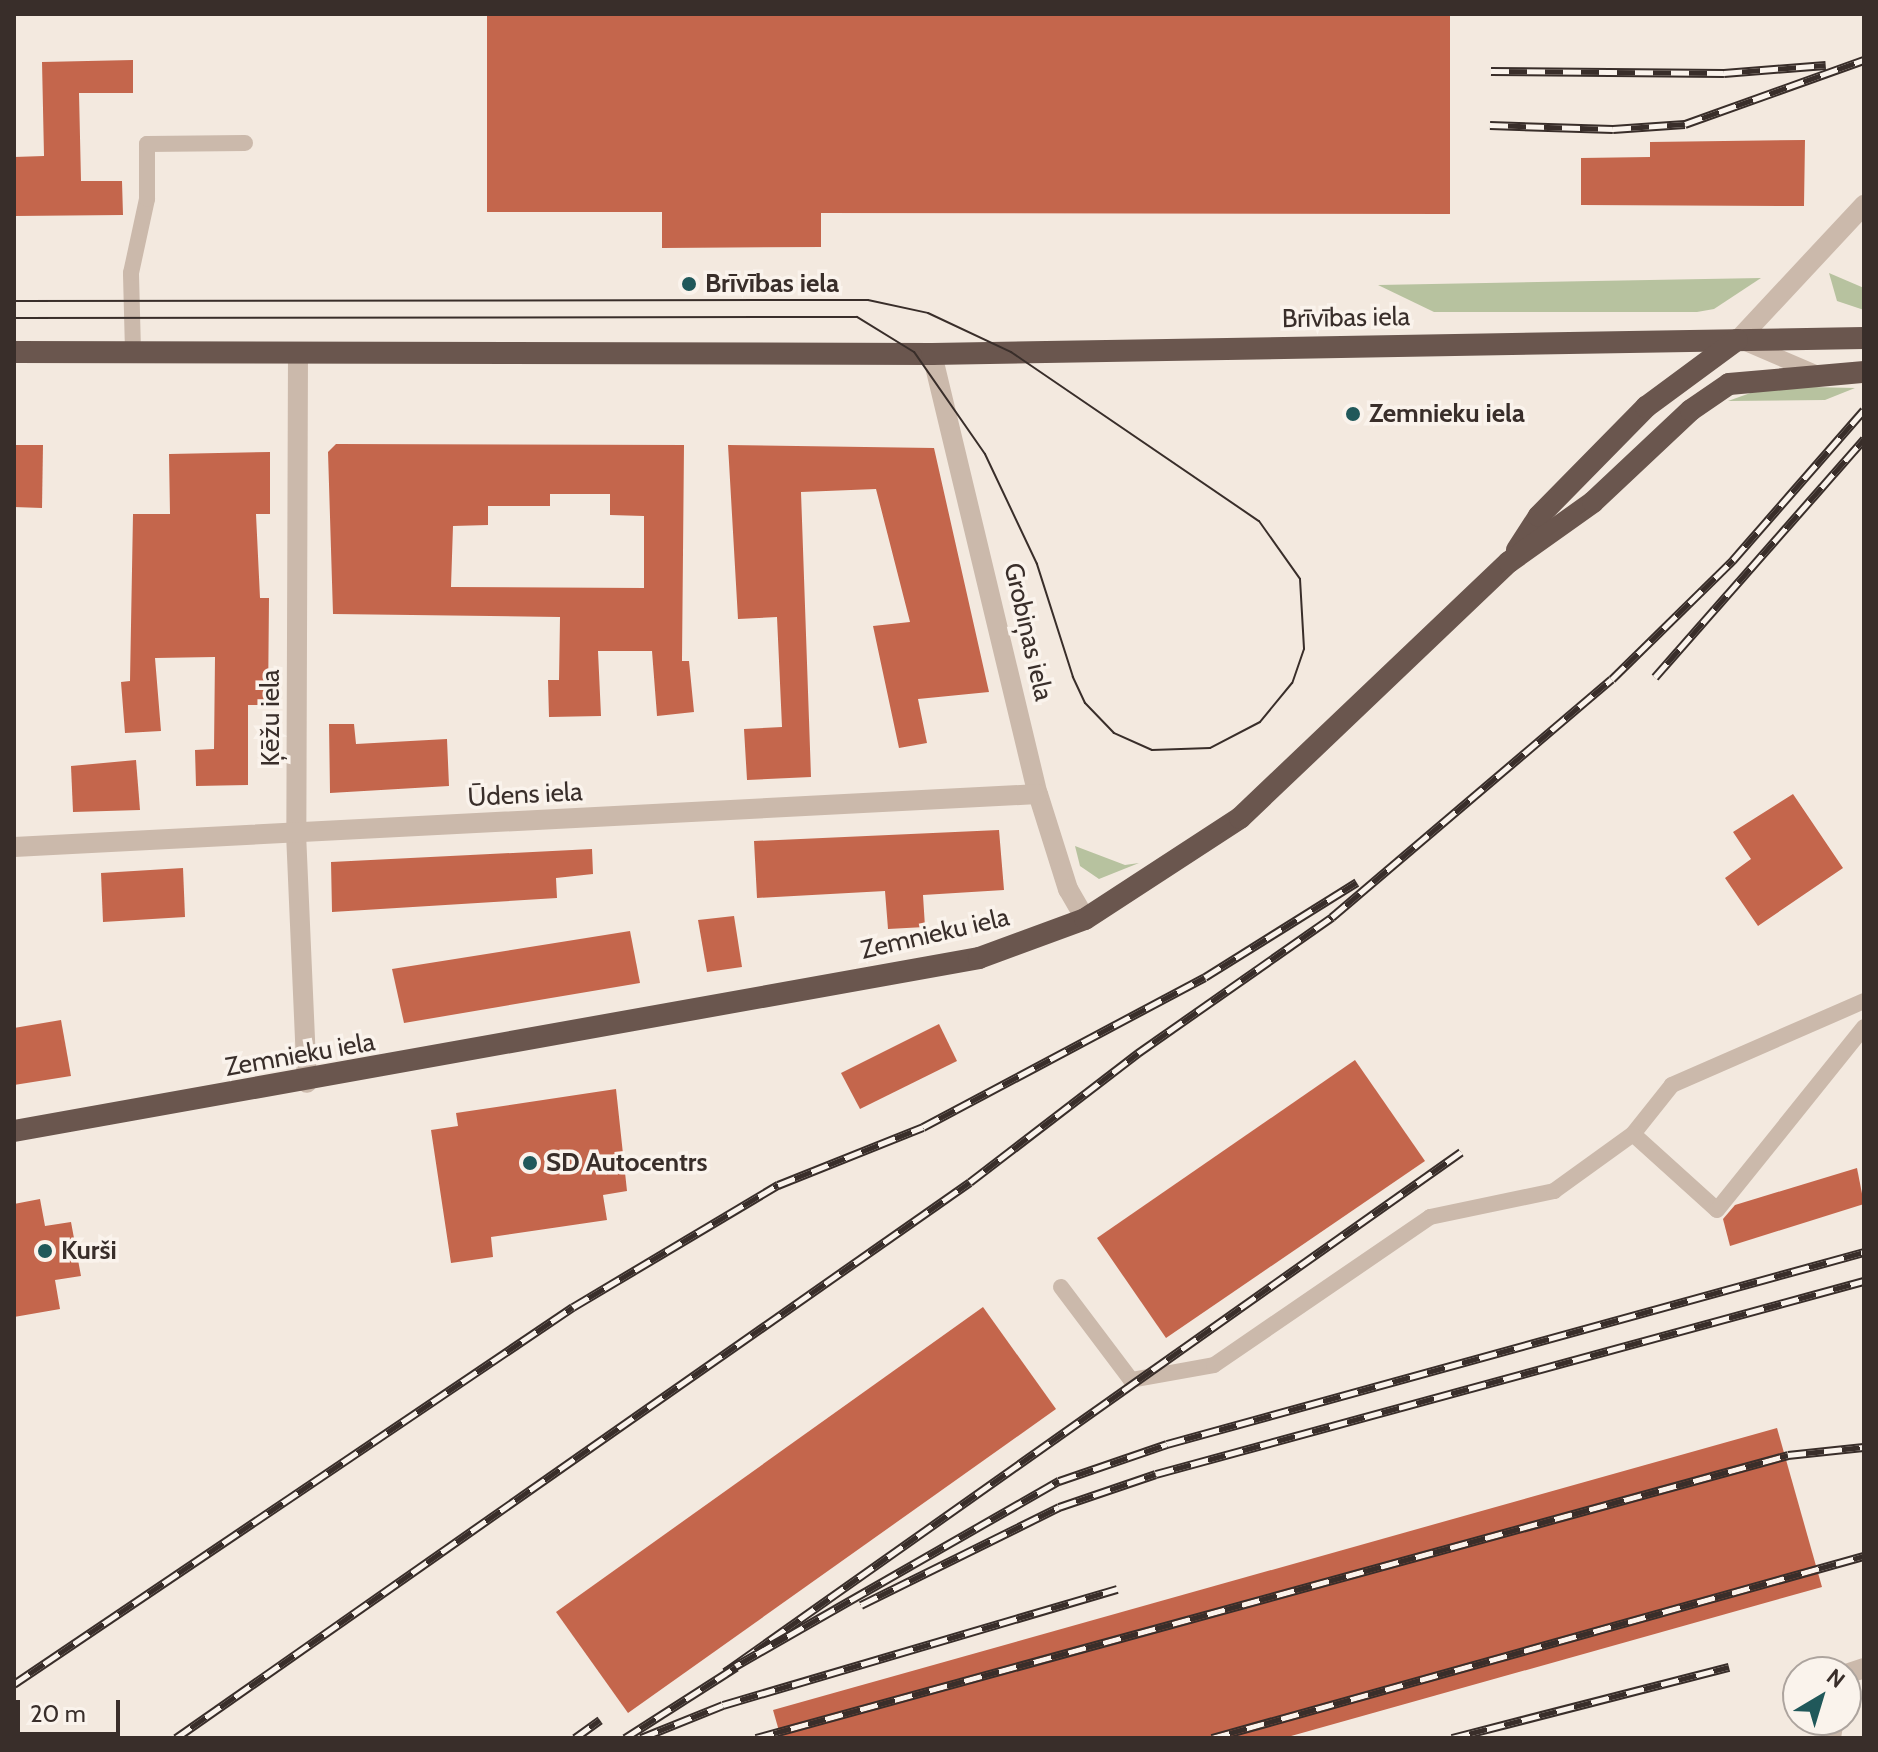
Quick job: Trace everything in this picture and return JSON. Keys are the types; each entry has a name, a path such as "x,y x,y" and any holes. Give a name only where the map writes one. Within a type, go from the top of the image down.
{"highway":[{"name":"Brīvības iela","path":"14,352 932,354 1864,338"},
{"path":"1509,562 1539,516 1646,407 1738,340"},
{"path":"1813,372 1864,372"},
{"name":"Zemnieku iela","path":"14,1131 307,1083 979,958 1085,919 1240,818 1509,562 1593,502 1691,410 1729,384 1813,372"}],"street":[{"path":"1738,340 1864,205"},
{"name":"Ķēžu iela","path":"298,352 296,833 307,1083"},
{"name":"Grobiņas iela","path":"932,354 1038,794 1068,889 1085,919"},
{"name":"Ūdens iela","path":"14,847 1038,794"}],"lane":[{"path":"133,351 131,273 147,199 147,144 245,143"},
{"path":"1738,340 1813,372"},
{"path":"1061,1287 1131,1380 1214,1365 1430,1217 1554,1191 1633,1134 1672,1085 1864,1001"},
{"path":"1633,1134 1717,1210 1864,1027"}],"green space":[{"path":"1829,273 1864,288 1864,310 1837,301"},
{"path":"1761,278 1714,309 1697,312 1434,312 1378,285"},
{"path":"1770,386 1855,388 1825,400 1728,401"},
{"path":"1075,846 1125,865 1139,863 1099,879 1080,866"}],"building":[{"path":"487,14 1450,14 1450,214 821,213 821,247 662,248 662,212 487,212"},
{"path":"133,60 133,93 79,93 81,181 122,181 123,215 14,216 14,157 44,156 42,62"},
{"path":"1805,140 1804,206 1581,205 1581,158 1650,157 1650,142"},
{"path":"336,444 684,445 682,661 689,661 694,712 657,716 652,651 598,651 601,716 549,717 548,680 559,680 560,617 333,614 328,452","holes":["550,494 610,494 610,515 644,516 644,588 451,587 453,526 488,525 488,506 550,506"]},
{"path":"14,445 43,445 42,508 14,507"},
{"path":"728,445 934,448 989,692 918,699 927,743 899,748 873,626 910,622 876,489 801,492 811,777 747,780 744,729 782,727 777,617 738,619"},
{"path":"270,452 270,514 256,514 260,598 269,598 268,705 248,705 248,785 196,786 195,750 214,749 215,657 155,658 161,731 125,733 121,682 130,681 133,514 170,514 169,454"},
{"path":"329,724 354,724 356,744 447,739 449,786 330,793"},
{"path":"136,760 140,810 73,812 71,766"},
{"path":"1793,794 1843,868 1758,926 1725,878 1751,859 1733,832"},
{"path":"999,830 1004,890 923,895 925,927 888,929 885,891 757,898 754,841"},
{"path":"592,849 593,874 556,878 557,898 332,912 331,862"},
{"path":"183,868 185,917 103,922 101,873"},
{"path":"734,916 742,967 707,972 698,920"},
{"path":"630,931 640,983 404,1023 392,969"},
{"path":"61,1020 71,1076 14,1085 14,1028"},
{"path":"939,1024 957,1061 860,1109 841,1073"},
{"path":"1355,1060 1425,1161 1166,1338 1097,1238"},
{"name":"SD Autocentrs","path":"616,1089 627,1191 603,1195 607,1220 491,1237 493,1257 451,1263 431,1130 458,1126 456,1113"},
{"path":"1857,1168 1864,1204 1730,1246 1723,1219 1735,1205"},
{"name":"Kurši","path":"40,1199 45,1226 71,1222 81,1276 55,1280 60,1309 14,1317 14,1204"},
{"path":"983,1307 1056,1409 628,1713 556,1612"},
{"path":"1777,1428 1822,1587 1284,1738 781,1738 773,1710"}],"tram line":[{"path":"14,301 868,300 928,313 1011,352 1259,521 1300,579 1304,649 1292,683 1260,722 1210,748 1152,750 1114,733 1085,703 1073,677 1037,564 985,454 914,352 857,317 14,318"}],"railway":[{"path":"1490,125 1613,129 1685,124 1864,60"},
{"path":"1491,71 1724,73 1826,65"},
{"path":"176,1738 970,1182 1138,1053 1332,917 1612,679 1733,560 1864,410"},
{"path":"1655,677 1864,439"},
{"path":"14,1684 573,1307 778,1185 923,1127 1205,977 1357,882"},
{"path":"1461,1152 725,1672 1059,1481 1167,1444 1864,1252"},
{"path":"861,1605 1059,1507 1156,1474 1864,1281"},
{"path":"756,1738 1788,1455 1864,1447"},
{"path":"1212,1738 1864,1556"},
{"path":"641,1738 723,1705 1117,1589"},
{"path":"625,1738 736,1667"},
{"path":"1452,1738 1729,1667"},
{"path":"575,1738 600,1720"}],"place":[{"name":"Brīvības iela","path":"689,284"},
{"name":"Zemnieku iela","path":"1353,414"},
{"name":"SD Autocentrs","path":"530,1163"},
{"name":"Kurši","path":"45,1251"}]}
